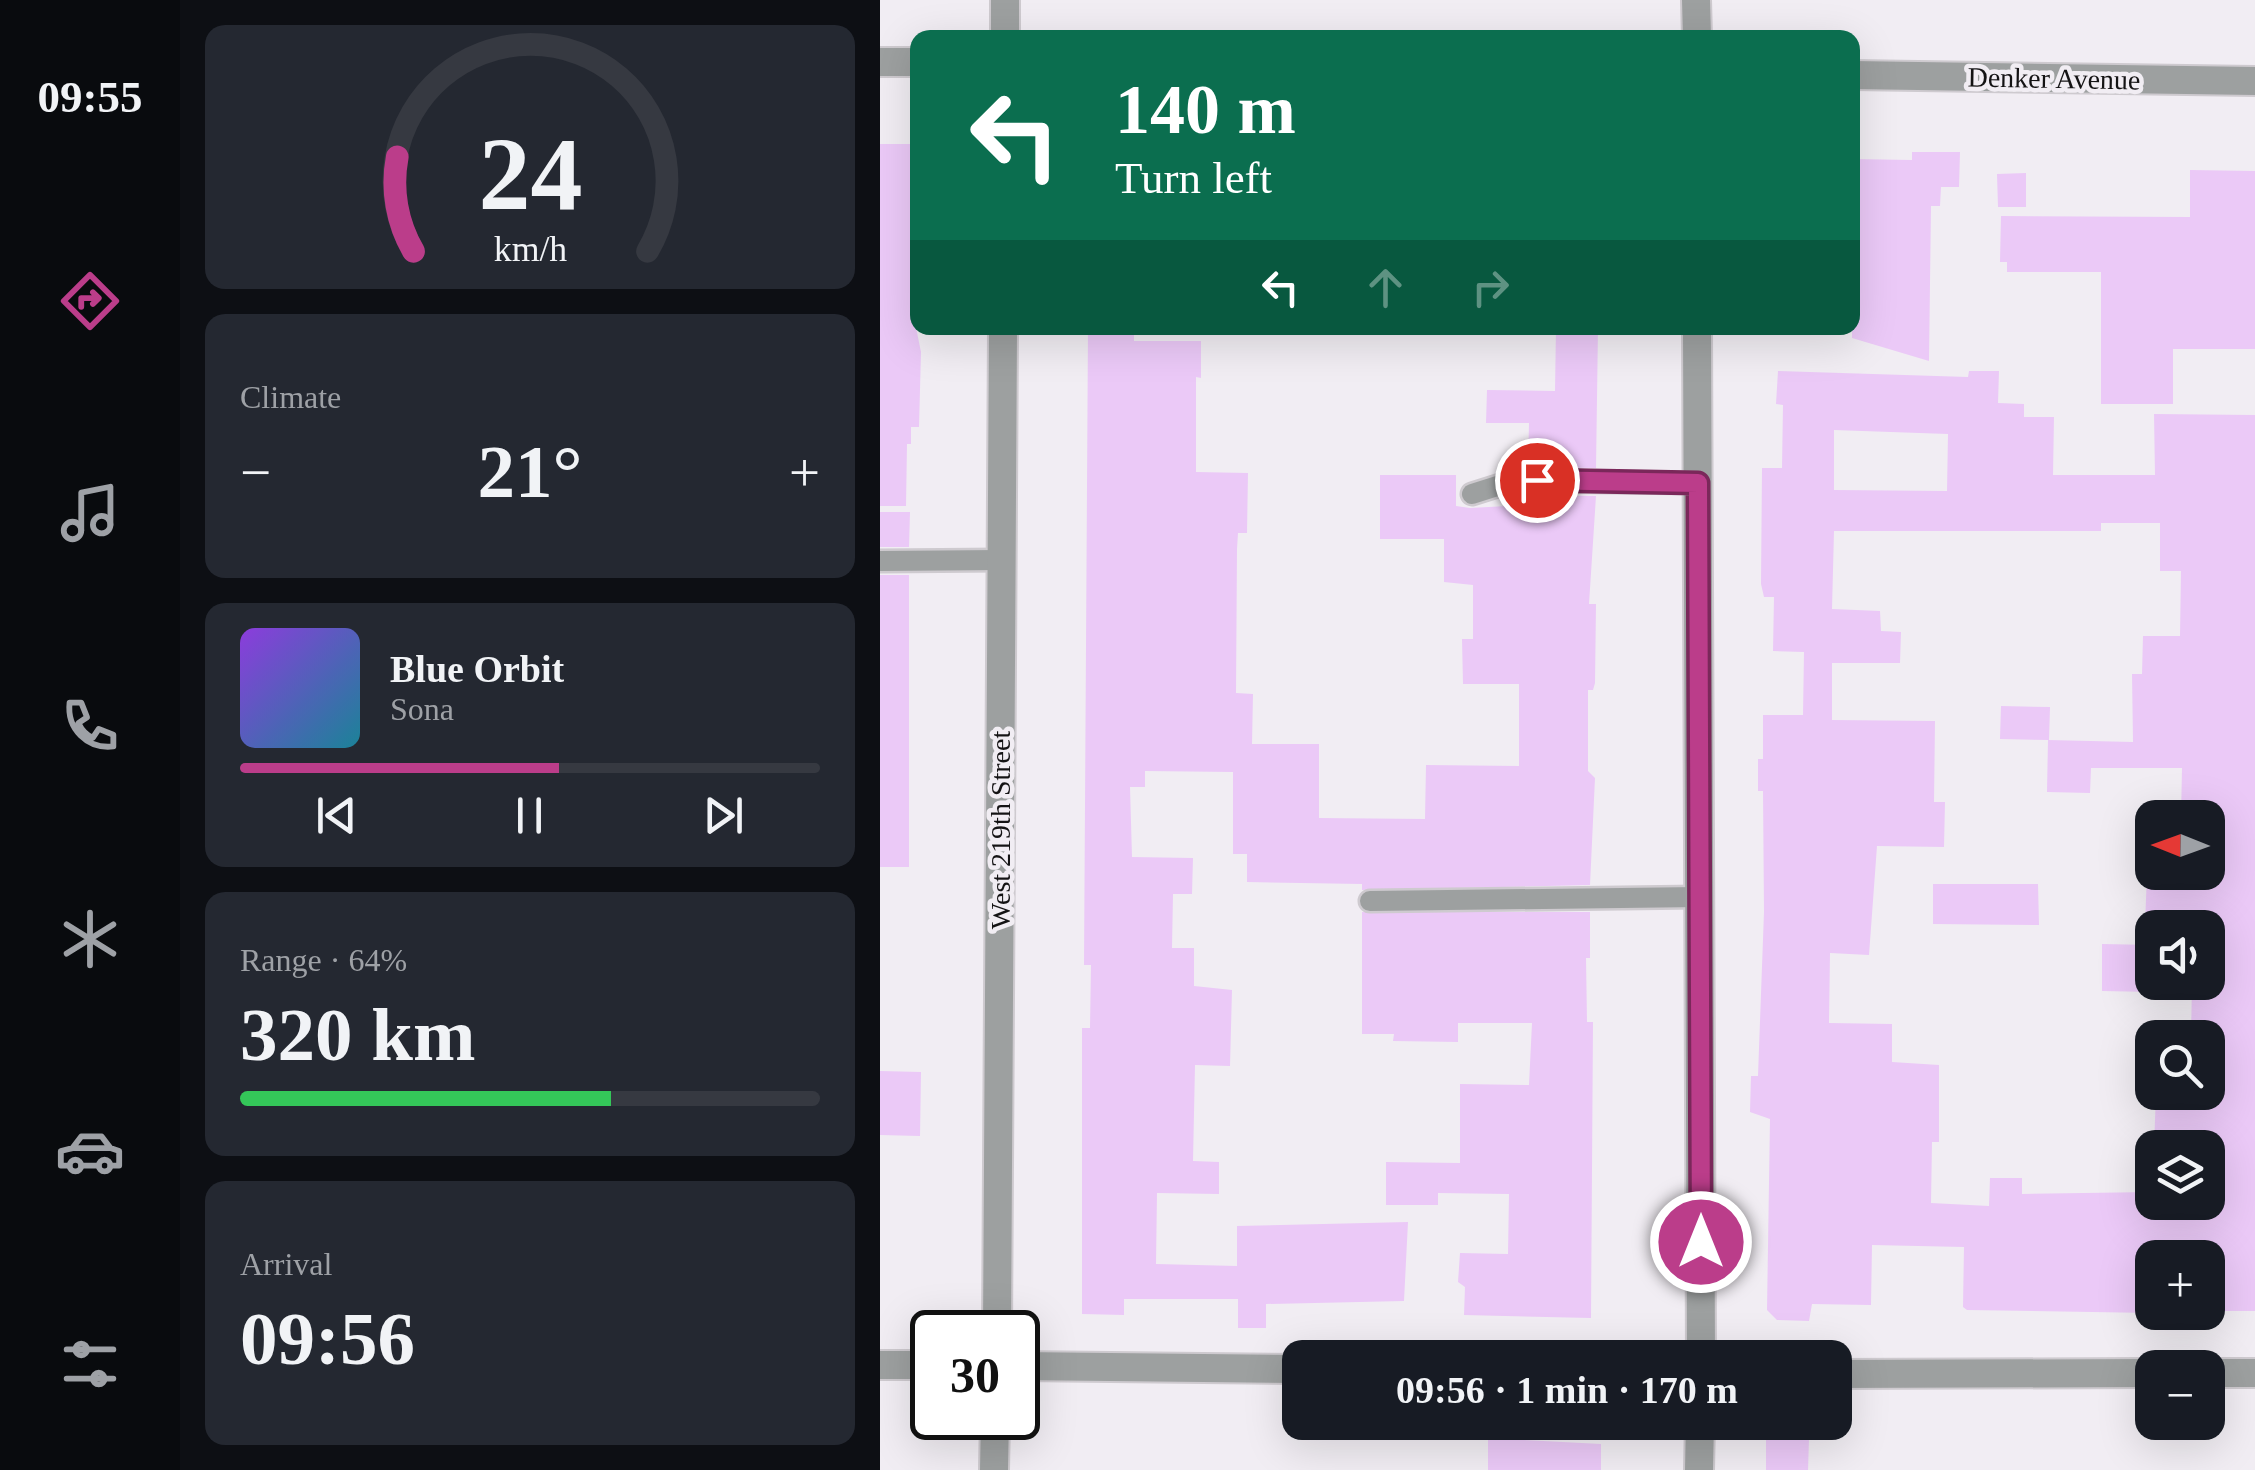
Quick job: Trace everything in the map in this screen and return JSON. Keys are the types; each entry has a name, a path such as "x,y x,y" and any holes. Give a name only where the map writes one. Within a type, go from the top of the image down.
{"street":[{"path":"1005,0 1005,30"},
{"path":"1696,0 1696,30"},
{"path":"880,62 910,62"},
{"name":"Denker Avenue","path":"1860,75 2255,82"},
{"name":"West 219th Street","path":"996,1310 1003,335"},
{"path":"1698,335 1701,1340"},
{"path":"880,1365 910,1365"},
{"path":"1040,1366 1282,1370"},
{"path":"1852,1374 2135,1373"},
{"path":"2225,1373 2255,1373"},
{"path":"994,1470 995,1440"},
{"path":"1699,1470 1700,1440"}],"lane":[{"path":"1472,494 1512,481 1698,483"},
{"path":"880,561 1002,560"},
{"path":"1370,901 1700,897"}],"building":[{"path":"880,144 910,144 910,335 918,335 921,352 919,427 911,427 911,444 907,444 906,506 880,506"},
{"path":"1912,152 1960,152 1959,187 1941,187 1940,206 1931,206 1929,361 1852,338 1860,335 1860,159 1912,160"},
{"path":"2190,170 2255,171 2255,349 2173,349 2173,404 2101,404 2101,272 2007,272 2007,262 2000,262 2001,216 2190,217"},
{"path":"2026,173 2026,207 1998,207 1997,174"},
{"path":"1088,335 1134,335 1134,341 1201,341 1201,378 1196,377 1196,472 1248,473 1247,533 1238,533 1237,549 1236,693 1253,694 1252,744 1319,744 1319,818 1425,819 1426,765 1519,766 1519,684 1463,684 1462,639 1473,639 1473,585 1444,582 1444,539 1380,539 1380,475 1456,475 1456,506 1470,508 1528,505 1528,495 1596,496 1589,604 1596,604 1595,683 1593,690 1588,690 1588,771 1595,778 1590,885 1362,890 1362,884 1247,882 1247,854 1233,854 1233,772 1145,771 1145,787 1130,787 1132,857 1193,858 1192,894 1173,894 1172,948 1194,948 1194,986 1232,990 1230,1066 1195,1065 1193,1161 1219,1162 1219,1194 1157,1193 1156,1264 1237,1266 1237,1226 1408,1222 1404,1301 1266,1304 1266,1328 1238,1328 1238,1299 1124,1299 1124,1315 1082,1314 1082,1028 1090,1028 1091,965 1084,965"},
{"path":"1556,335 1598,335 1596,468 1528,467 1529,423 1486,423 1487,390 1555,391"},
{"path":"1778,371 1968,377 1969,371 1999,371 1998,403 2024,404 2024,417 2054,417 2053,475 2155,475 2154,414 2255,415 2255,1311 2225,1311 2225,1240 2135,1240 2135,1313 1967,1310 1963,1307 1964,1247 1872,1245 1871,1305 1812,1304 1809,1321 1777,1320 1767,1310 1770,1119 1750,1112 1751,1076 1758,1076 1764,912 1763,791 1758,791 1758,759 1763,759 1763,715 1803,715 1804,652 1773,651 1774,597 1764,597 1761,584 1762,468 1782,468 1783,405 1776,404","holes":["1834,430 1948,434 1947,491 1834,490","2101,523 2160,523 2160,571 2181,571 2180,636 2143,636 2142,674 2132,674 2133,742 2048,740 2047,792 2090,793 2091,768 2182,768 2181,800 2225,800 2225,890 2146,890 2146,910 2225,910 2225,1000 2192,1000 2191,1020 2225,1020 2225,1110 2155,1110 2155,1130 2225,1130 2225,1220 2135,1220 2135,1192 2022,1194 2022,1178 1990,1178 1989,1206 1931,1203 1932,1142 1939,1142 1939,1065 1892,1062 1892,1024 1829,1023 1830,953 1869,955 1877,846 1944,847 1945,802 1934,802 1935,721 1832,720 1832,663 1900,663 1901,632 1881,631 1880,611 1832,609 1834,531 2101,531"]},
{"path":"880,512 910,512 909,547 880,547"},
{"path":"880,575 909,575 909,867 880,867"},
{"path":"2001,706 2050,707 2049,740 2000,739"},
{"path":"1933,884 2038,884 2039,925 1933,924"},
{"path":"1362,912 1590,912 1590,958 1586,958 1587,1022 1593,1022 1591,1318 1464,1315 1465,1287 1458,1282 1460,1253 1508,1254 1509,1194 1438,1193 1438,1205 1386,1205 1386,1162 1460,1163 1460,1084 1529,1085 1532,1023 1458,1023 1458,1042 1393,1041 1394,1034 1362,1034"},
{"path":"2102,944 2135,945 2135,992 2102,991"},
{"path":"880,1071 921,1072 920,1136 880,1135"},
{"path":"1488,1440 1601,1444 1601,1470 1488,1470"},
{"path":"1766,1440 1809,1440 1808,1470 1766,1470"}],"route":[{"path":"1537,480 1698,483 1701,1242"}]}
